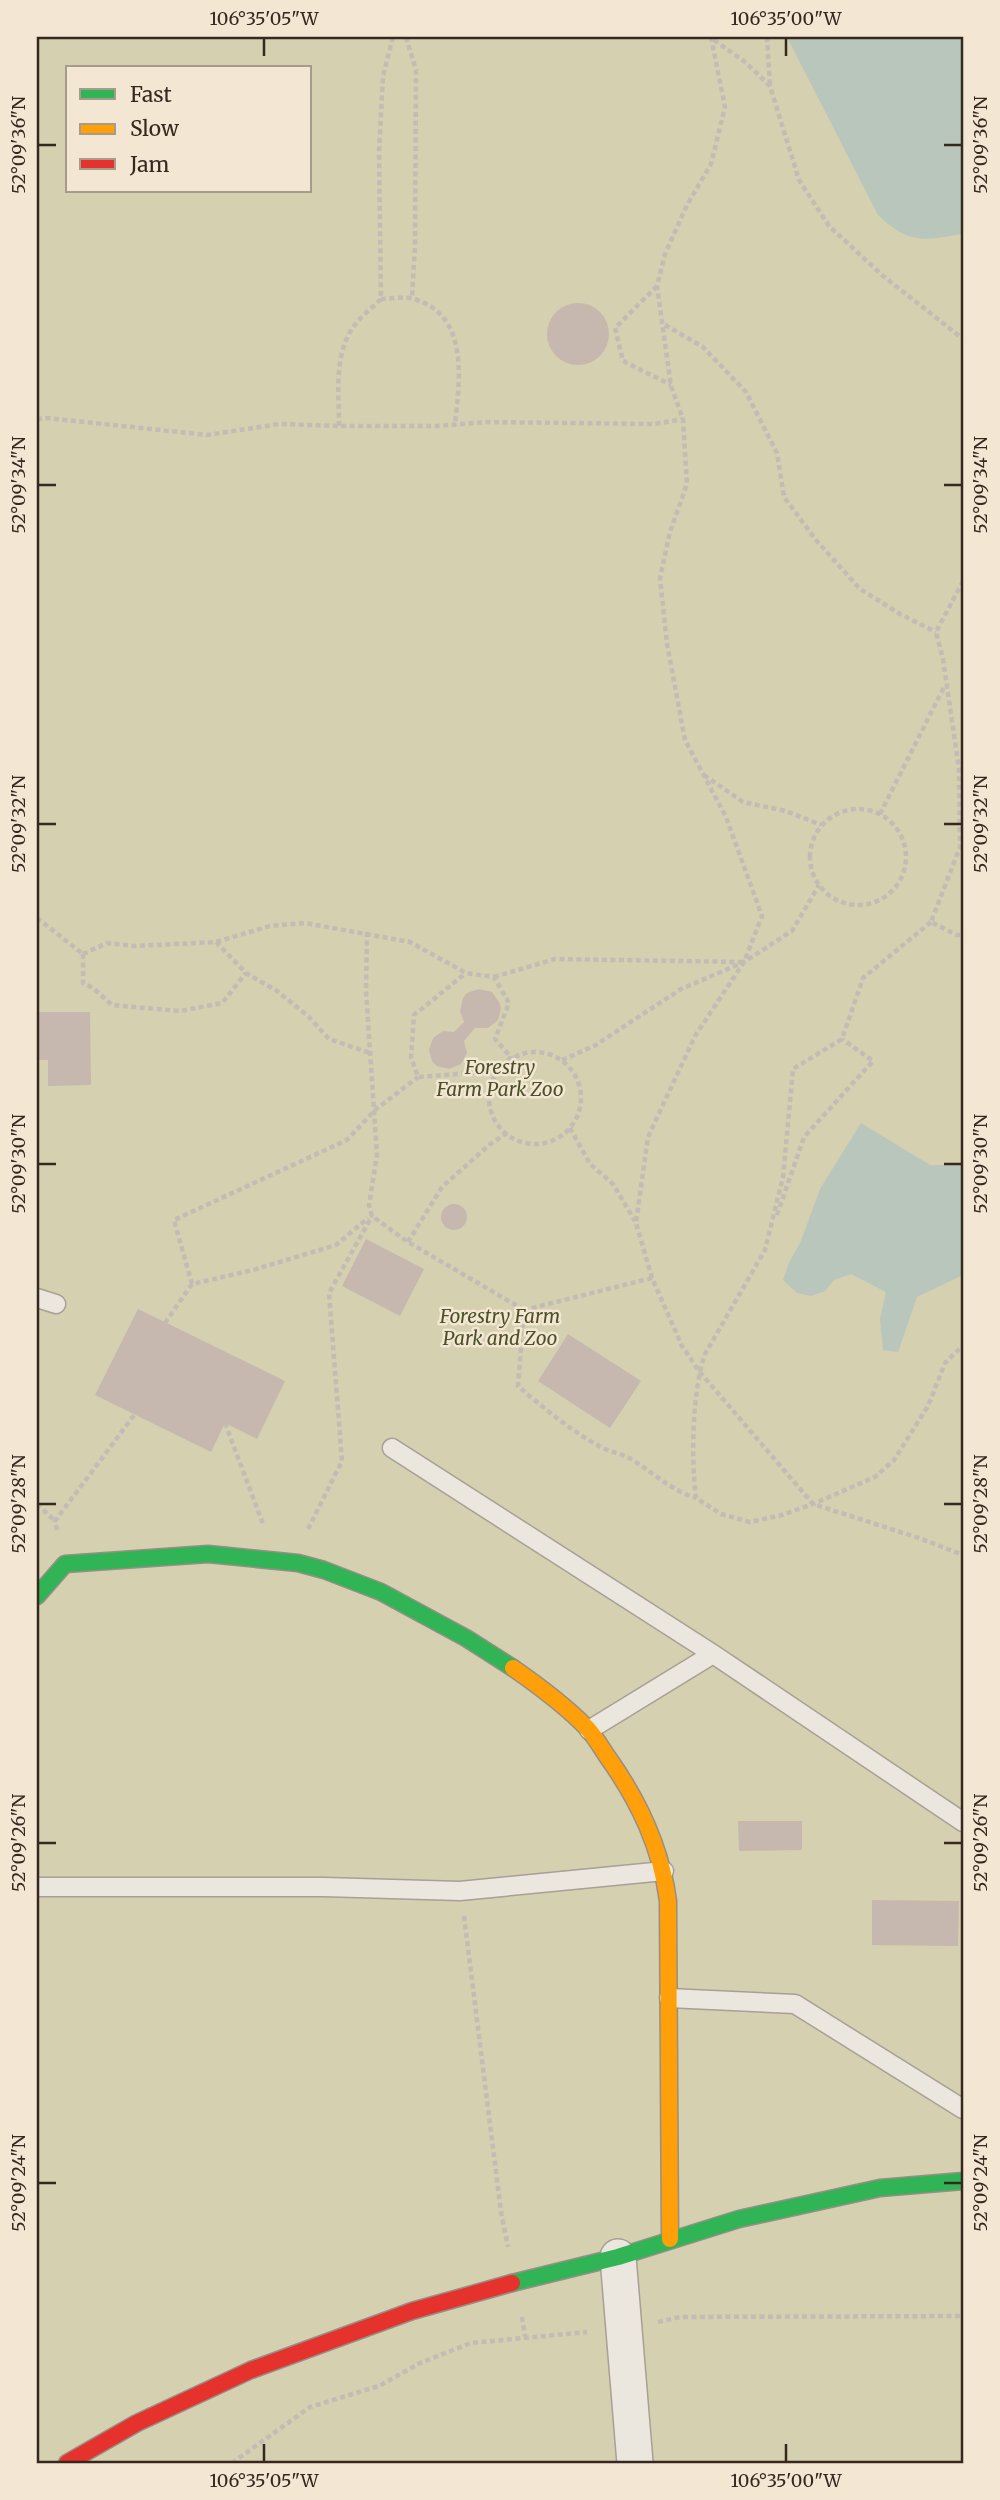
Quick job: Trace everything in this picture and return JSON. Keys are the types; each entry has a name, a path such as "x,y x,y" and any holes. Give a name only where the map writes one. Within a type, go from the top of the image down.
{"street":[{"path":"37,1596 65,1564 208,1554 298,1563 381,1592 466,1638 544,1689 589,1730 643,1813 664,1871 668,1901 670,2239"},
{"path":"67,2463 137,2423 251,2370 412,2311 618,2257 739,2219 880,2188 963,2181"},
{"path":"618,2257 635,2463"}],"lane":[{"path":"37,1298 56,1304"},
{"path":"391,1448 713,1654 963,1822"},
{"path":"589,1730 713,1654"},
{"path":"37,1887 460,1891 664,1871"},
{"path":"669,1998 795,2004 963,2109"}],"path":[{"path":"381,299 379,152 383,76 393,37"},
{"path":"406,37 416,70 412,298"},
{"path":"767,37 770,86 799,180 829,226 882,275 963,339"},
{"path":"712,38 745,62 770,86"},
{"path":"636,1223 648,1137 695,1036 744,962 762,916 726,817 685,740 667,644 660,578 670,532 687,484 682,419 671,386 657,286 665,254 687,205 711,164 725,107 712,38"},
{"path":"657,286 615,328 623,361 671,386"},
{"path":"339,426 339,370 343,345 356,323 381,299 412,298 440,311 452,332 460,377 455,424"},
{"path":"664,325 702,347 746,392 777,453 784,497 816,540 860,589 936,632"},
{"path":"37,419 61,419 207,435 279,424 656,424 682,419"},
{"path":"696,1498 695,1415 699,1371 705,1354 765,1250 783,1177 793,1069 842,1040 863,978 931,922 960,847 959,769 936,632 963,581"},
{"path":"880,814 946,684"},
{"path":"703,774 744,802 786,811 821,825"},
{"path":"864,809 880,814 892,823 901,836 906,851 905,867 899,882 876,902 860,905 845,903 830,896 819,885 812,871 810,855 813,839 821,825 848,810 864,809"},
{"path":"562,1060 594,1046 681,989 744,962 792,931 819,885"},
{"path":"37,918 83,954"},
{"path":"931,922 957,936 963,935"},
{"path":"83,954 107,943 134,946 215,942 270,926 305,923 368,932 410,942 466,973 494,977 555,959 744,962"},
{"path":"368,932 366,991 377,1155 369,1205 372,1216 408,1242 524,1310 652,1279"},
{"path":"215,942 246,973 277,990 308,1016 329,1040 370,1054"},
{"path":"83,954 83,983 112,1004 132,1007 180,1011 222,1003 246,973"},
{"path":"418,1077 411,1057 414,1015 466,973"},
{"path":"192,1284 174,1220 347,1140 375,1110 418,1077 497,1071 520,1054 550,1054 562,1060 573,1071 580,1085 578,1115 570,1128 558,1138 543,1143 528,1143 513,1138 501,1129 493,1115 489,1101 491,1085 497,1071 511,1057 495,1039 509,1003 494,977"},
{"path":"767,1242 804,1137 873,1061 842,1040"},
{"path":"570,1128 590,1164 613,1184 636,1223 652,1279 682,1346 699,1371 813,1503 963,1555"},
{"path":"408,1242 442,1187 489,1144 507,1133"},
{"path":"165,1322 192,1284 253,1270 336,1245 372,1216"},
{"path":"298,1563 308,1529 342,1461 329,1293 372,1216"},
{"path":"524,1310 518,1386 546,1410 600,1447 631,1459 682,1494 696,1498 721,1514 750,1522 813,1503 875,1477 894,1460 928,1406 945,1363 963,1345"},
{"path":"55,1521 135,1414"},
{"path":"225,1423 263,1521 257,1559"},
{"path":"37,1504 55,1521 65,1564"},
{"path":"460,1891 501,2212 514,2283"}],"green space":[{"name":"Forestry Farm Park and Zoo","path":"37,37 963,37 963,2463 37,2463"}],"shaded area":[{"path":"787,37 963,37 961,234 916,238 899,231 878,215"},
{"path":"861,1123 930,1165 963,1165 963,1275 917,1297 898,1352 883,1350 880,1319 886,1292 851,1274 834,1280 825,1291 811,1296 797,1293 783,1280 820,1189"}],"building":[{"path":"578,303 600,312 609,334 600,356 578,365 556,356 547,334 556,312"},
{"path":"479,989 492,992 499,1002 501,1008 498,1020 488,1028 475,1028 464,1041 467,1053 461,1064 449,1069 437,1066 432,1061 429,1050 433,1038 443,1031 454,1032 464,1022 460,1011 463,998 467,993"},
{"path":"37,1012 90,1012 91,1085 48,1086 48,1060 38,1060"},
{"path":"454,1204 463,1208 467,1217 463,1226 454,1230 445,1226 441,1217 445,1208"},
{"path":"366,1239 424,1269 400,1316 342,1286"},
{"path":"138,1309 285,1381 257,1439 225,1423 211,1452 95,1395"},
{"path":"568,1334 641,1381 610,1428 538,1381"},
{"path":"738,1821 802,1821 802,1850 739,1851"},
{"path":"872,1900 959,1901 958,1946 872,1945"}],"traffic: fast":[{"path":"37,1596 65,1564 208,1554 298,1563 381,1592 466,1638 513,1668"},
{"path":"512,2283 618,2257 739,2219 880,2188 963,2181"}],"traffic: slow":[{"path":"513,1668 561,1704 594,1736 648,1827 665,1881 668,1901 670,2239"}],"traffic: jam":[{"path":"67,2463 137,2423 251,2370 412,2311 512,2283"}],"park label":[{"name":"Forestry Farm Park Zoo","path":"500,1078"}]}
